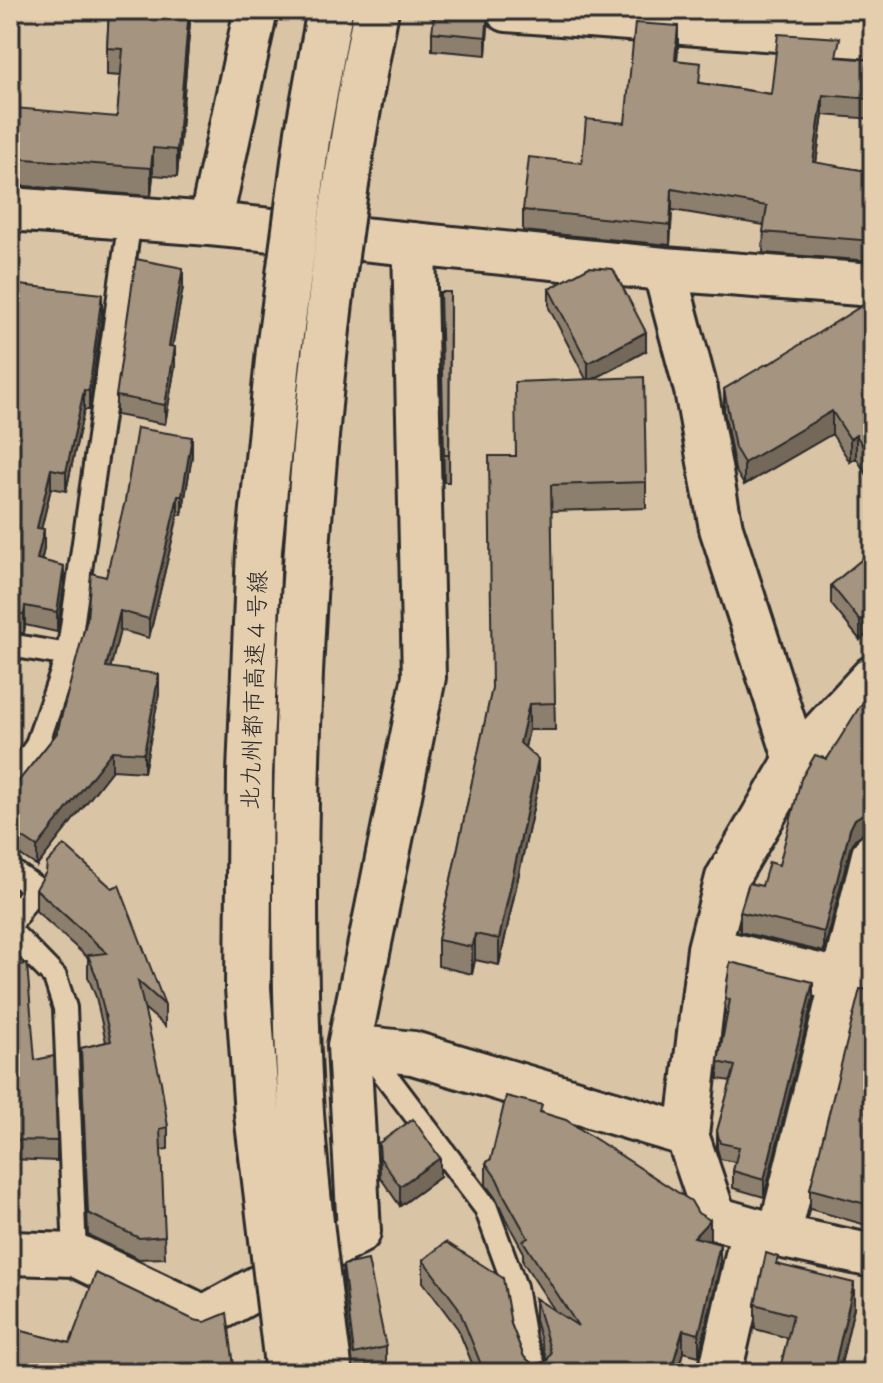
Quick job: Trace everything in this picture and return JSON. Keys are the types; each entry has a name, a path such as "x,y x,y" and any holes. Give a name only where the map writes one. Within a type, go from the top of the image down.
{"highway":[{"name":"北九州都市高速４号線","path":"288,1373 259,1129 248,988 250,773 259,549 279,350 308,132 330,10"},
{"name":"北九州都市高速４号線","path":"330,1373 313,1249 301,1114 296,989 296,772 306,552 323,364 352,143 376,10"}],"street":[{"path":"210,224 256,10"},
{"path":"507,10 873,37"},
{"path":"10,209 210,224 664,269 873,285"},
{"path":"10,1253 75,1255 204,1317 359,1232 357,1047 424,677 414,244"},
{"path":"664,269 696,390 721,528 796,760"},
{"path":"873,677 796,760 727,878 709,949 687,1135 715,1218 873,1256"},
{"path":"720,1373 766,1232 858,984 873,855"},
{"path":"709,949 858,984"},
{"path":"357,1047 413,1053 687,1135"}],"lane":[{"path":"10,783 36,747 68,655 130,219"},
{"path":"10,645 68,655"},
{"path":"10,870 34,887 10,929 55,977 65,1008 75,1255"},
{"path":"357,1047 486,1208 515,1287 524,1340 537,1373"}],"building":[{"path":"109,10 189,10 177,150 153,148 151,168 11,158 15,108 117,117 123,49 107,48"},
{"path":"435,10 488,10 486,37 432,32"},
{"path":"635,23 678,26 675,60 701,63 699,83 771,94 778,34 840,38 836,57 873,60 873,99 823,95 813,162 873,172 873,241 763,232 767,206 672,189 670,225 523,210 529,157 582,163 586,119 625,123"},
{"path":"136,259 183,268 169,346 175,347 165,405 116,396"},
{"path":"589,267 613,269 646,332 588,363 549,289"},
{"path":"10,284 102,294 89,391 84,390 66,472 51,469 37,528 44,529 37,559 64,566 57,612 25,606 24,614 10,613"},
{"path":"440,292 450,292 449,455 444,455"},
{"path":"873,302 873,462 856,435 850,439 832,411 744,463 735,448 724,389 863,305"},
{"path":"644,377 646,482 551,485 555,703 529,704 520,743 538,759 499,939 475,934 472,947 438,940 492,688 489,456 516,456 515,382"},
{"path":"137,428 192,437 182,496 178,496 149,619 120,611 106,667 159,674 144,753 112,751 37,847 10,829 10,792 57,733 87,619 91,573 106,577 125,501"},
{"path":"866,556 873,564 873,610 860,621 831,585"},
{"path":"10,639 17,641 10,675"},
{"path":"873,692 873,812 866,812 855,819 850,829 824,932 740,912 749,883 762,886 769,862 779,865 801,779 815,755 827,759 860,706"},
{"path":"64,845 112,888 119,885 165,1005 138,981 168,1127 160,1129 165,1236 139,1238 88,1213 81,1048 111,1041 88,955 107,953 36,889 46,872 47,863"},
{"path":"730,962 813,982 764,1180 733,1171 739,1147 720,1143 717,1131 735,1066 718,1062 730,1000 725,998"},
{"path":"27,964 35,1060 54,1056 57,1141 10,1140 10,966"},
{"path":"860,989 873,990 873,1137 869,1153 873,1154 873,1206 810,1189"},
{"path":"506,1096 542,1105 540,1112 566,1120 691,1201 698,1213 710,1220 694,1237 720,1244 699,1334 683,1330 670,1373 484,1372 458,1307 423,1260 446,1242 503,1278 511,1324 524,1357 534,1365 547,1361 551,1353 535,1298 578,1326 523,1241 528,1238 486,1163 491,1159"},
{"path":"413,1119 440,1158 400,1186 380,1158 379,1143"},
{"path":"766,1253 778,1257 776,1264 854,1283 833,1373 779,1373 793,1315 755,1304"},
{"path":"368,1260 386,1347 354,1354 343,1265"},
{"path":"96,1273 194,1320 205,1322 227,1313 234,1366 190,1373 10,1373 10,1328 70,1343"},
{"path":"10,1299 17,1305 10,1313"}]}
